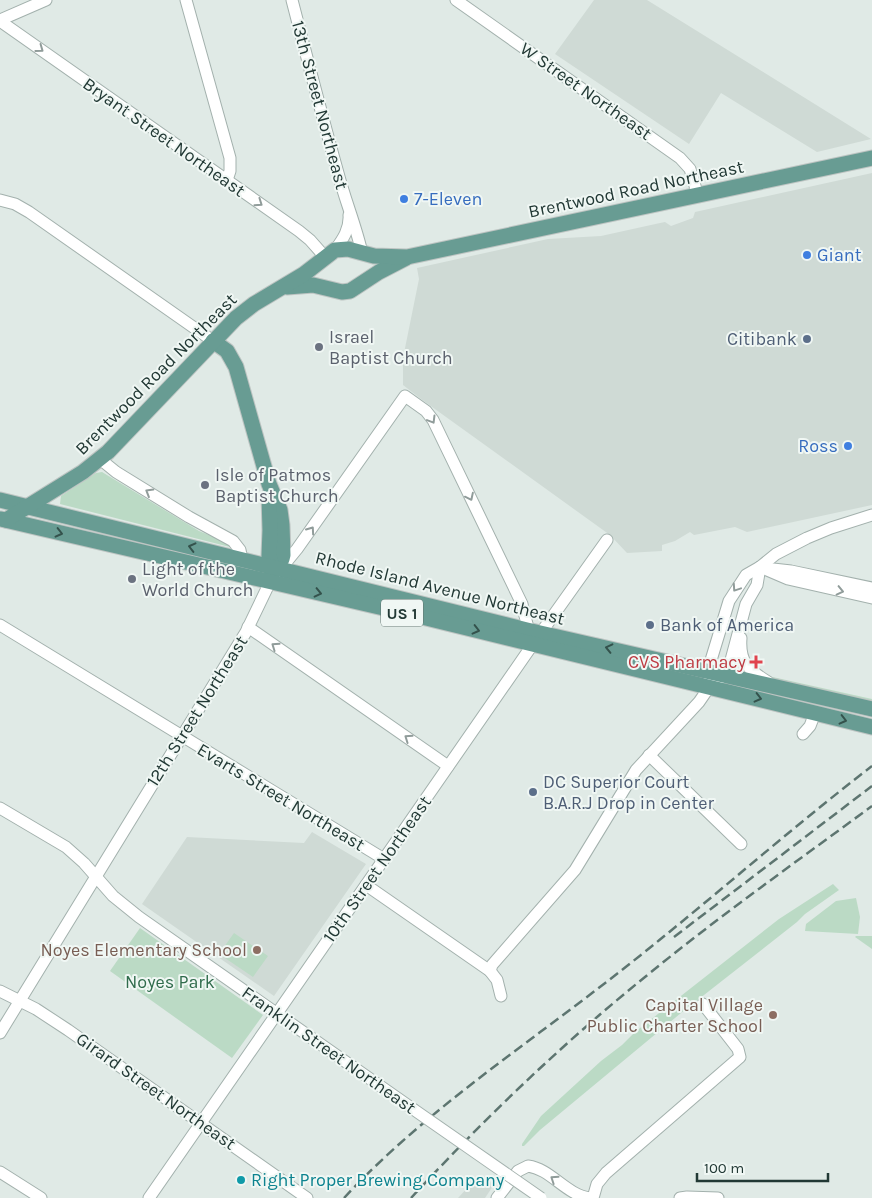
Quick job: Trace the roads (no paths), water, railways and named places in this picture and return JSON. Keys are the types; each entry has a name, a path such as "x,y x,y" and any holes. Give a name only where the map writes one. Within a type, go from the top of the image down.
{"main road":[{"name":"Brentwood Road Northeast","path":"363,254 379,257 407,257 872,158"},
{"path":"348,249 363,254 370,267 370,278 350,291 342,292 325,287 320,279 325,257 348,249"},
{"name":"Brentwood Road Northeast","path":"2,523 71,480 100,459 246,310 283,287 325,257"},
{"name":"Brentwood Road Northeast","path":"370,278 407,257"},
{"name":"Brentwood Road Northeast","path":"283,287 306,285 325,287"},
{"path":"214,341 227,351 236,367 269,484 269,556 275,573"},
{"name":"Rhode Island Avenue Northeast","path":"0,500 242,560 275,573"},
{"name":"Rhode Island Avenue Northeast","path":"2,523 275,573 534,635 708,670 779,688 872,708"},
{"name":"Rhode Island Avenue Northeast","path":"534,635 710,686 872,727"}],"street":[{"path":"0,20 46,0"},
{"path":"186,0 230,162 230,173 227,180"},
{"name":"13th Street Northeast","path":"292,0 349,211 363,254"},
{"name":"W Street Northeast","path":"456,0 680,158 690,169 698,196"},
{"name":"Bryant Street Northeast","path":"0,20 302,234 325,257"},
{"path":"0,200 15,204 29,212 214,341"},
{"name":"13th Street Northeast","path":"325,257 348,228 349,211"},
{"name":"12th Street Northeast","path":"0,1033 248,627 275,573 405,396 426,411 433,420 522,604 534,635"},
{"path":"100,459 108,467 189,517 233,540 240,550 242,560"},
{"path":"710,686 708,670 728,601 746,574 760,567 776,554 807,538 872,515"},
{"name":"10th Street Northeast","path":"149,1198 448,766 534,635 607,540"},
{"path":"760,567 791,570 872,588"},
{"path":"760,567 788,579 872,598"},
{"path":"490,970 492,965 575,870 629,780 649,755 700,702 710,686 727,675 746,604 757,585 760,567"},
{"path":"741,623 740,645 742,657 746,665 751,671 779,688"},
{"name":"Evarts Street Northeast","path":"0,625 384,859"},
{"path":"248,627 448,766"},
{"path":"803,734 810,726 815,712"},
{"path":"649,755 741,844"},
{"name":"Franklin Street Northeast","path":"0,808 66,847 96,876 113,896 139,917 542,1198"},
{"path":"366,885 490,970 498,982 501,996"},
{"name":"Girard Street Northeast","path":"0,991 36,1009 68,1030 307,1198"},
{"path":"497,1198 518,1171 525,1166 534,1167 576,1195 591,1198 597,1184 611,1169 740,1057 738,1049 703,1004"},
{"path":"0,1172 41,1198"},
{"path":"680,1198 718,1198"}],"railway":[{"path":"344,1198 408,1136 476,1080 650,948 872,766"},
{"path":"674,937 872,786"},
{"path":"411,1198 524,1083 614,1003 757,890 872,806"}],"place":[{"name":"7-Eleven","path":"404,199"},
{"name":"Giant","path":"807,255"},
{"name":"Citibank","path":"807,339"},
{"name":"Israel Baptist Church","path":"319,347"},
{"name":"Ross","path":"848,446"},
{"name":"Isle of Patmos Baptist Church","path":"205,485"},
{"name":"Light of the World Church","path":"132,579"},
{"name":"Bank of America","path":"650,625"},
{"name":"CVS Pharmacy","path":"756,662"},
{"name":"DC Superior Court B.A.R.J Drop in Center","path":"533,792"},
{"name":"Noyes Elementary School","path":"257,950"},
{"name":"Capital Village Public Charter School","path":"773,1015"},
{"name":"Right Proper Brewing Company","path":"241,1180"}],"park label":[{"name":"Noyes Park","path":"170,982"}]}
